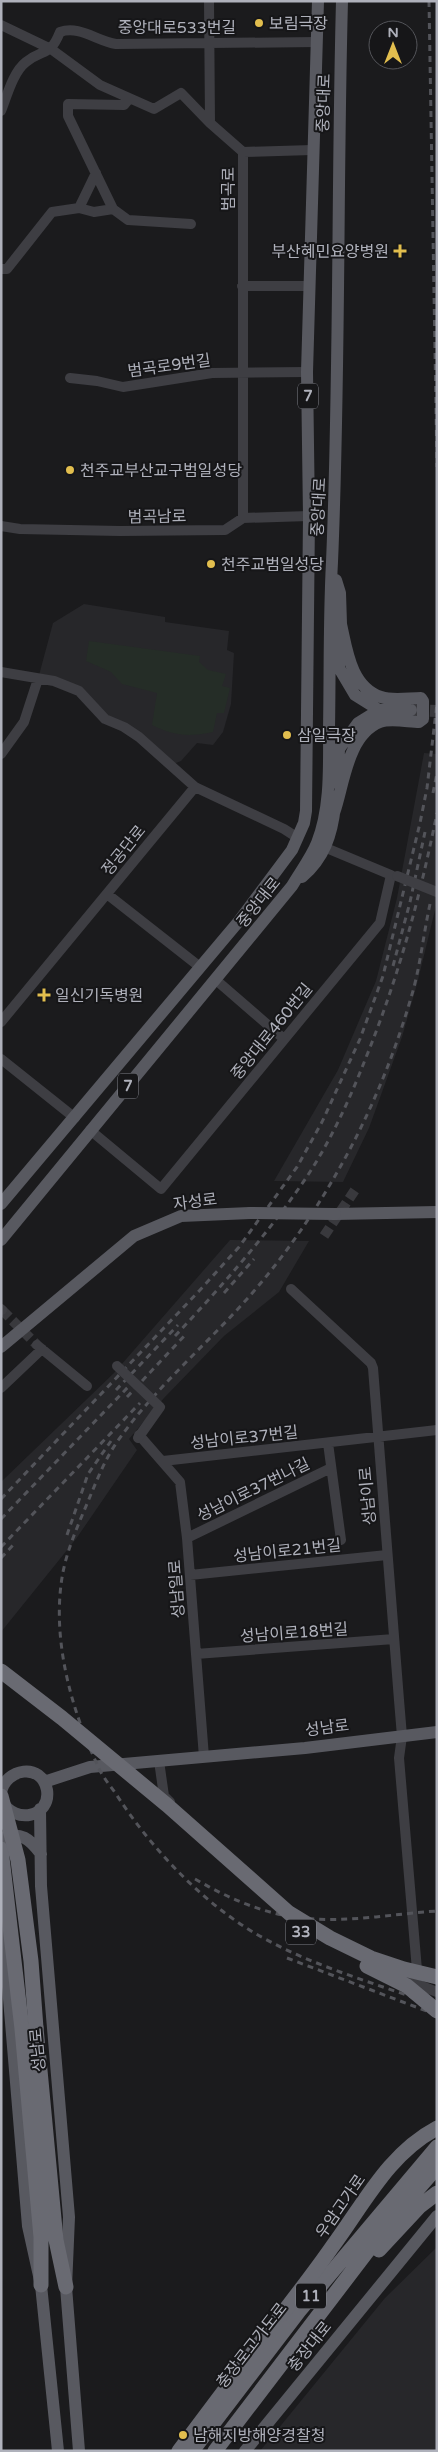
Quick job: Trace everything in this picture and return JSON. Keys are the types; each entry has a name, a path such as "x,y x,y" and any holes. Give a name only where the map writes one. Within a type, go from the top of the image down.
{"highway":[{"path":"1,1672 62,1718 167,1805 289,1912 311,1927 371,1958 437,1977"},
{"path":"2,1794 18,1860 31,1961 29,2029"},
{"name":"33","path":"167,1805 218,1861 297,1930 407,1986 437,2011"},
{"path":"1,1850 29,2029"},
{"name":"성남로","path":"29,2029 41,2237 40,2285"},
{"name":"성남로","path":"29,2029 56,2240 66,2287"},
{"name":"우암고가로","path":"179,2451 332,2248 382,2175 402,2152 419,2138 437,2128"},
{"name":"충장로고가도로","path":"192,2451 300,2311 437,2147"},
{"name":"11","path":"215,2451 395,2215 437,2167"},
{"path":"280,2368 366,2263 420,2206 437,2193"}],"main road":[{"name":"중앙대로","path":"3,1204 239,921 298,838 306,811 309,516 307,372 312,150 318,1"},
{"name":"중앙대로","path":"1,1240 292,886 315,866 321,846 329,766 332,564 337,412 338,147 342,1"},
{"path":"332,564 340,592 339,668 355,695 379,710"},
{"path":"321,846 334,813 351,752 363,735 381,722 419,722 423,720 423,701 421,698 382,697 363,686 351,667 341,624"},
{"path":"334,813 339,748 358,723 379,710 411,710"},
{"name":"자성로","path":"1,1347 134,1236 181,1216 250,1213 437,1212"},
{"name":"성남로","path":"44,1782 90,1767 305,1748 437,1732"},
{"path":"1,1833 2,1794 11,1774 18,1771 33,1772 44,1782 47,1796 40,1810 34,1814 19,1816 2,1794"},
{"name":"성남로","path":"40,1810 41,1886 68,2217 66,2287 81,2448"},
{"path":"1,1838 9,1835 24,1836 32,1842 41,1854"},
{"name":"성남로","path":"1,1910 28,2226 40,2285 58,2451"},
{"path":"173,2451 332,2240 437,2124"},
{"name":"충장대로","path":"245,2451 437,2216"}],"street":[{"path":"209,1 210,123"},
{"name":"범곡로","path":"1,25 51,49 100,85 154,109 181,93 210,123 243,152 243,518"},
{"name":"중앙대로533번길","path":"51,49 60,32 68,28 78,30 103,42 116,44 317,42"},
{"path":"1,111 18,71 26,62 51,49"},
{"path":"129,99 124,105 68,104 68,116 113,209 128,220 191,224"},
{"name":"중앙대로","path":"243,152 312,150"},
{"path":"79,208 96,173"},
{"path":"1,270 7,269 52,212 79,208 94,212 113,209"},
{"path":"242,286 310,286"},
{"name":"범곡로9번길","path":"70,378 97,381 123,387 212,373 307,372"},
{"name":"범곡남로","path":"1,526 20,529 120,532 225,530 243,518 309,516"},
{"path":"1,672 54,681 79,691 105,719 124,727 139,737 195,787 284,829 298,838"},
{"path":"1,754 24,722 38,679"},
{"name":"정공단로","path":"1,1022 195,787"},
{"name":"중앙대로460번길","path":"90,1130 162,1189 380,923 391,874 321,846"},
{"path":"397,876 437,892"},
{"path":"107,894 200,967"},
{"path":"216,980 284,1039"},
{"path":"1,1059 75,1118"},
{"name":"성남이로","path":"291,1289 371,1363 402,1736 399,1758 417,1970"},
{"path":"1,1388 39,1347 87,1386"},
{"name":"성남일로","path":"117,1366 160,1407 138,1436 164,1461 180,1482 187,1538 204,1757"},
{"name":"성남이로37번길","path":"164,1461 437,1430"},
{"path":"328,1443 342,1540"},
{"name":"성남이로37번나길","path":"187,1538 331,1468"},
{"name":"성남이로21번길","path":"190,1574 387,1555"},
{"name":"성남이로18번길","path":"196,1654 394,1639"},
{"path":"159,1761 164,1796 278,1899 318,1929 357,1948 417,1970 437,1983"},
{"path":"136,1763 140,1786 284,1915 353,1958 437,1992"}],"shaded area":[{"path":"84,604 165,617 165,622 229,631 227,650 234,653 231,704 223,732 213,745 197,743 181,761 171,765 105,719 79,691 38,679 53,623"},
{"path":"89,641 200,656 199,662 208,670 226,674 222,686 230,688 224,713 217,713 213,732 196,735 182,734 152,725 157,693 122,684 111,672 86,661"},
{"path":"424,753 437,754 437,902 402,1037 369,1128 343,1182 274,1181 338,1070 376,981 397,898"},
{"path":"230,1240 309,1241 279,1292 224,1336 164,1398 129,1439 137,1450 76,1539 1,1632 1,1482 114,1373"},
{"path":"437,2247 437,2451 260,2451 385,2298"}],"tunnel":[{"path":"412,710 437,711"},
{"path":"324,1236 357,1187"},
{"path":"2,1310 37,1345"}],"railway":[{"path":"429,1 437,467"},
{"path":"1,1499 239,1247 297,1167 322,1122 360,1039 383,976 427,788 437,703"},
{"path":"433,793 437,773"},
{"path":"175,1336 227,1279 276,1220 315,1164 338,1121 365,1060 398,968 423,877 437,813"},
{"path":"393,966 410,902 425,832"},
{"path":"430,904 416,977 403,1024 387,1069 358,1134 335,1176 298,1235 254,1291 149,1402 132,1422 105,1462 68,1553 63,1572 59,1621 65,1670 71,1695 87,1742 99,1768 143,1832 175,1868 229,1916 270,1942 316,1963 437,2006"},
{"path":"224,1293 254,1259"},
{"path":"116,1390 178,1325"},
{"path":"127,1397 187,1333"},
{"path":"1,1519 130,1385"},
{"path":"1,1547 140,1403"},
{"path":"67,1535 88,1474 111,1441"},
{"path":"1,1558 15,1543"},
{"path":"195,1879 220,1893 246,1904 273,1913 302,1918 352,1919 437,1911"},
{"path":"287,1958 437,2015"}],"place":[{"name":"보림극장","path":"259,23"},
{"name":"부산혜민요양병원","path":"400,251"},
{"name":"천주교부산교구범일성당","path":"70,470"},
{"name":"천주교범일성당","path":"211,564"},
{"name":"삼일극장","path":"287,735"},
{"name":"일신기독병원","path":"44,995"},
{"name":"남해지방해양경찰청","path":"183,2435"}]}
